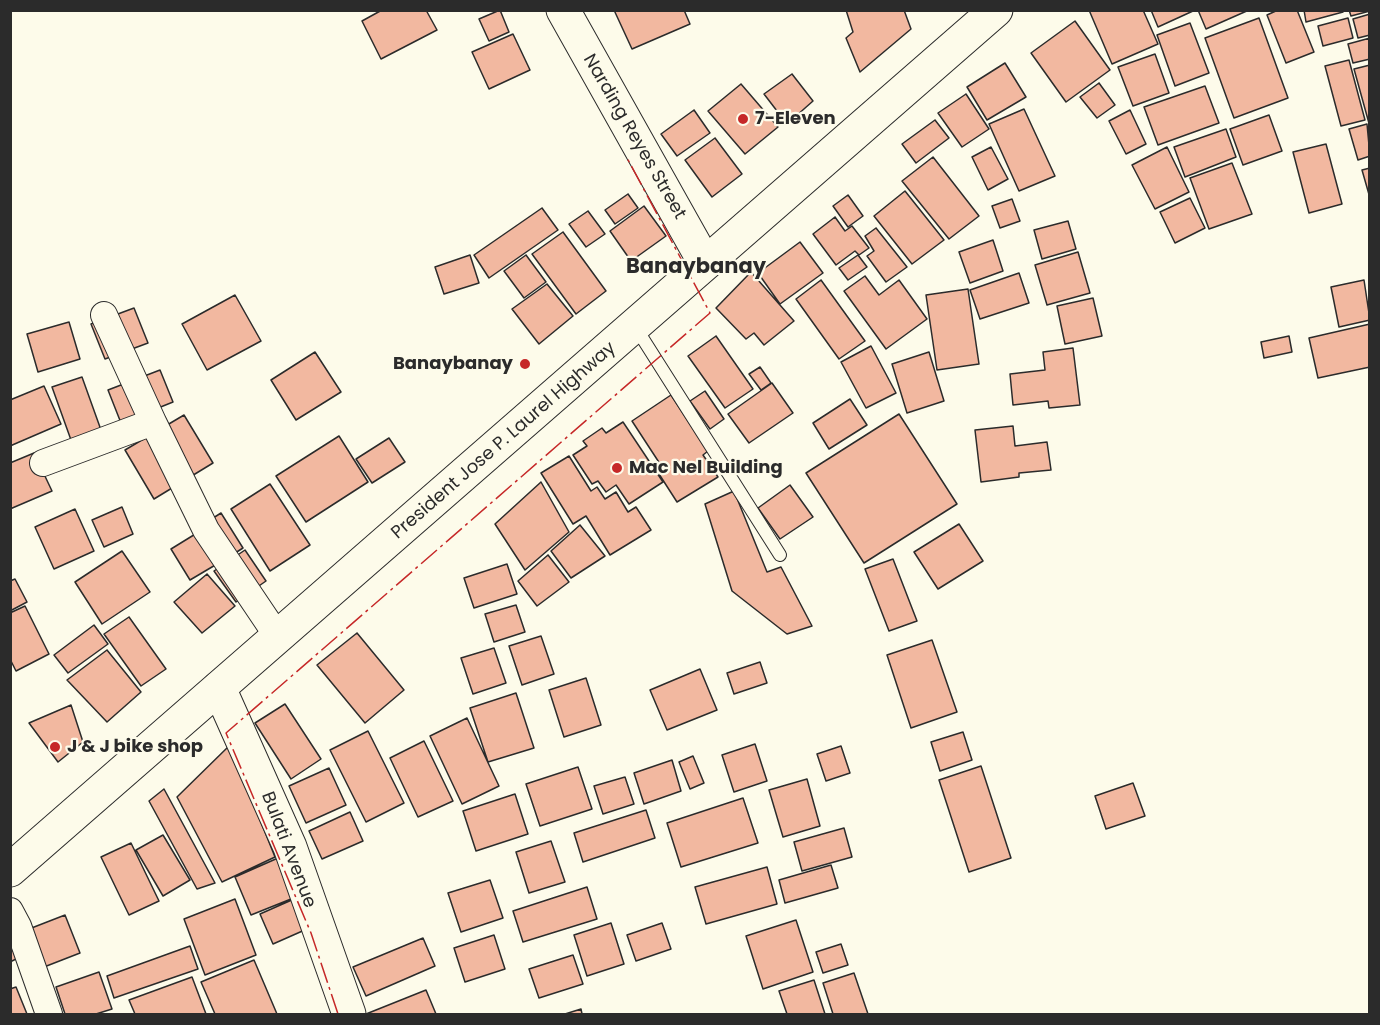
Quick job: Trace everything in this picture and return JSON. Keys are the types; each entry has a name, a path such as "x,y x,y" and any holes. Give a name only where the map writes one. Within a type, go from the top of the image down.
{"main road":[{"name":"Narding Reyes Street","path":"563,10 705,263"},
{"name":"President Jose P. Laurel Highway","path":"10,870 996,10"},
{"name":"Bulati Avenue","path":"219,688 290,847 349,1014"}],"street":[{"path":"104,315 206,530 278,638"},
{"path":"43,464 153,422"},
{"path":"10,911 18,926 49,1014"}],"lane":[{"path":"635,327 780,555"}],"building":[{"path":"382,10 426,10 437,30 381,59 362,21"},
{"path":"500,10 509,32 489,41 479,19"},
{"path":"614,10 684,10 690,24 632,49"},
{"path":"846,10 904,10 911,29 860,72 846,38 853,32"},
{"path":"1089,10 1143,10 1158,44 1112,64"},
{"path":"1151,10 1193,10 1193,11 1158,27"},
{"path":"1198,10 1249,10 1206,29"},
{"path":"1278,10 1297,10 1314,52 1286,63 1267,15"},
{"path":"1304,10 1343,10 1343,12 1306,22"},
{"path":"1349,10 1370,10 1370,11 1351,16"},
{"path":"1370,14 1370,35 1358,38 1353,19"},
{"path":"1259,18 1288,98 1234,118 1205,38"},
{"path":"1348,18 1353,38 1323,46 1318,26"},
{"path":"1075,21 1110,70 1066,102 1031,53"},
{"path":"1190,23 1209,73 1175,86 1157,35"},
{"path":"513,34 530,70 489,89 472,52"},
{"path":"1370,38 1370,59 1353,63 1348,44"},
{"path":"1155,54 1169,93 1133,106 1118,67"},
{"path":"1349,60 1365,120 1341,126 1325,66"},
{"path":"1005,63 1026,97 987,120 967,87"},
{"path":"1370,65 1370,127 1354,69"},
{"path":"792,74 813,101 787,124 764,94"},
{"path":"1099,83 1115,105 1097,118 1080,97"},
{"name":"7-Eleven","path":"741,84 778,127 745,154 708,111"},
{"path":"1205,86 1219,123 1158,145 1144,107"},
{"path":"966,94 989,129 962,147 938,113"},
{"path":"1024,109 1055,176 1019,191 989,124"},
{"path":"694,110 710,133 677,156 661,134"},
{"path":"1130,110 1146,144 1126,154 1109,121"},
{"path":"1269,115 1282,151 1243,165 1230,129"},
{"path":"935,120 949,138 916,163 902,144"},
{"path":"1367,124 1370,156 1358,160 1349,129"},
{"path":"1226,129 1236,157 1185,177 1174,147"},
{"path":"715,138 742,174 712,197 685,160"},
{"path":"1326,144 1342,204 1309,213 1293,152"},
{"path":"991,147 1008,179 988,190 972,157"},
{"path":"1167,147 1189,192 1155,209 1132,165"},
{"path":"933,157 979,216 949,239 902,181"},
{"path":"1232,163 1252,214 1209,229 1190,178"},
{"path":"1370,168 1370,198 1362,170"},
{"path":"905,191 944,240 912,264 874,216"},
{"path":"628,194 638,208 615,224 605,210"},
{"path":"848,195 863,216 848,227 833,206"},
{"path":"1190,198 1205,228 1175,243 1160,212"},
{"path":"1012,199 1020,221 1000,228 992,206"},
{"path":"644,206 666,236 631,261 610,231"},
{"path":"542,208 558,230 489,278 474,255"},
{"path":"588,211 605,234 586,247 569,224"},
{"path":"835,217 845,231 852,226 869,248 859,255 855,251 836,265 813,234"},
{"path":"1068,221 1076,249 1042,259 1034,230"},
{"path":"876,228 907,267 886,282 867,256 874,251 865,236"},
{"path":"563,232 606,291 576,314 532,254"},
{"path":"993,240 1003,271 970,283 959,252"},
{"path":"800,242 823,273 780,304 758,273"},
{"path":"1078,252 1090,293 1047,305 1035,265"},
{"path":"470,255 479,283 444,294 435,267"},
{"path":"526,255 546,282 524,298 504,271"},
{"path":"858,255 867,267 848,280 839,268"},
{"path":"751,272 794,321 764,345 754,333 746,339 716,308"},
{"path":"1019,273 1029,303 980,319 970,290"},
{"path":"865,276 879,295 899,280 927,319 886,349 844,291"},
{"path":"821,280 865,341 839,359 796,299"},
{"path":"1364,280 1370,320 1339,327 1331,287"},
{"path":"547,284 573,316 539,344 512,309"},
{"path":"968,289 979,364 937,370 926,295"},
{"path":"235,295 261,341 207,370 182,324"},
{"path":"1093,298 1102,336 1065,344 1057,306"},
{"path":"134,308 148,343 105,359 91,324"},
{"path":"69,322 80,359 38,372 27,334"},
{"path":"1370,324 1370,367 1318,378 1309,338"},
{"path":"716,336 753,389 725,408 688,356"},
{"path":"1289,336 1292,352 1264,358 1261,342"},
{"path":"871,346 896,393 866,408 841,362"},
{"path":"1073,348 1080,405 1049,408 1048,401 1013,405 1010,374 1045,370 1043,352"},
{"path":"315,352 341,392 296,420 271,380"},
{"path":"929,352 944,401 907,413 892,364"},
{"path":"760,367 771,383 761,390 749,374"},
{"path":"160,370 173,402 121,423 108,390"},
{"path":"82,377 101,430 71,440 52,387"},
{"path":"772,383 793,413 749,443 728,414"},
{"path":"44,386 61,424 10,446 10,400"},
{"path":"705,391 724,419 710,429 690,401"},
{"path":"671,395 708,451 703,455 718,477 677,502 659,474 664,470 632,421"},
{"path":"850,399 867,425 829,449 813,423"},
{"path":"899,414 957,504 864,563 806,473"},
{"path":"184,415 213,463 154,499 125,450"},
{"name":"Mac Nel Building","path":"623,422 663,482 629,504 616,485 606,492 598,481 592,484 573,455 587,446 583,441 602,428 606,433"},
{"path":"1013,426 1015,446 1047,442 1051,470 1019,473 1019,477 981,482 975,430"},
{"path":"339,436 368,482 306,522 276,476"},
{"path":"389,438 405,462 372,483 356,459"},
{"path":"34,453 52,491 10,509 10,463"},
{"path":"569,456 591,491 597,487 605,499 616,492 628,512 636,507 651,530 610,555 586,516 573,524 541,473"},
{"path":"541,482 569,532 525,570 495,524"},
{"path":"270,484 310,545 270,571 231,509"},
{"path":"790,485 813,517 780,539 758,508"},
{"path":"734,491 767,572 781,567 812,626 787,634 732,591 705,504"},
{"path":"122,507 133,534 104,547 92,520"},
{"path":"75,509 94,551 54,569 35,527"},
{"path":"221,513 243,548 221,562 199,527"},
{"path":"959,524 983,561 938,589 914,552"},
{"path":"580,525 605,556 571,578 551,551"},
{"path":"197,533 217,564 190,580 171,549"},
{"path":"245,550 266,581 236,602 214,571"},
{"path":"122,551 150,592 102,624 75,582"},
{"path":"548,555 569,582 537,606 518,581"},
{"path":"893,559 917,621 889,631 865,569"},
{"path":"507,564 517,594 474,608 464,578"},
{"path":"207,574 235,606 202,633 174,602"},
{"path":"15,579 27,602 10,611 10,581"},
{"path":"516,605 525,632 494,642 485,614"},
{"path":"25,606 49,654 16,671 10,659 10,613"},
{"path":"129,617 166,669 141,686 104,634"},
{"path":"94,625 108,644 68,673 54,655"},
{"path":"357,633 404,690 365,723 317,665"},
{"path":"541,636 554,674 522,685 509,646"},
{"path":"932,640 957,712 911,728 887,655"},
{"path":"494,648 506,683 473,694 461,658"},
{"path":"107,650 141,692 107,722 67,680"},
{"path":"760,662 767,683 734,694 727,673"},
{"path":"700,669 717,710 667,730 650,690"},
{"path":"586,678 601,725 564,737 549,690"},
{"path":"516,693 534,748 488,762 470,708"},
{"path":"285,704 321,759 291,779 255,723"},
{"path":"71,705 83,742 58,762 29,723"},
{"path":"467,718 499,786 462,804 430,736"},
{"path":"368,731 404,803 366,822 330,750"},
{"path":"963,732 972,760 940,771 931,742"},
{"path":"424,741 453,801 418,817 390,758"},
{"path":"755,744 767,781 734,792 722,755"},
{"path":"230,745 275,857 222,882 177,797"},
{"path":"841,746 850,773 826,781 817,754"},
{"path":"693,756 704,783 690,789 679,762"},
{"path":"672,760 681,791 644,804 634,773"},
{"path":"981,766 1011,858 969,872 939,780"},
{"path":"578,767 592,809 540,826 526,784"},
{"path":"329,768 346,805 306,823 289,786"},
{"path":"625,777 634,804 603,814 594,786"},
{"path":"807,779 820,826 783,837 769,790"},
{"path":"1133,783 1145,816 1106,829 1095,796"},
{"path":"164,789 215,883 197,889 149,801"},
{"path":"515,794 528,834 476,851 463,811"},
{"path":"743,798 758,843 681,867 667,823"},
{"path":"646,810 655,838 583,862 574,833"},
{"path":"350,812 363,841 322,859 309,831"},
{"path":"844,828 852,857 802,871 794,842"},
{"path":"163,835 190,880 163,896 136,850"},
{"path":"551,841 565,882 529,893 516,852"},
{"path":"131,843 159,901 129,915 101,857"},
{"path":"278,858 296,897 251,915 235,877"},
{"path":"831,865 838,888 785,903 779,880"},
{"path":"767,867 777,904 706,924 695,887"},
{"path":"490,880 503,918 461,932 448,893"},
{"path":"587,887 597,919 523,942 513,911"},
{"path":"235,899 256,955 205,975 184,919"},
{"path":"294,899 307,929 273,944 260,914"},
{"path":"65,915 80,953 44,967 29,929"},
{"path":"796,920 813,972 763,989 746,936"},
{"path":"611,923 624,964 587,976 574,935"},
{"path":"662,923 671,949 636,961 627,935"},
{"path":"494,935 505,969 465,982 454,948"},
{"path":"10,937 20,957 10,962"},
{"path":"423,938 435,966 366,996 353,967"},
{"path":"841,944 848,965 823,973 816,952"},
{"path":"190,946 198,969 114,998 107,976"},
{"path":"573,955 583,984 539,998 529,969"},
{"path":"254,960 277,1014 215,1014 201,982"},
{"path":"99,972 112,1009 96,1014 65,1014 56,987"},
{"path":"854,973 868,1014 833,1014 823,983"},
{"path":"192,977 206,1014 135,1014 129,1000"},
{"path":"814,980 825,1014 787,1014 779,991"},
{"path":"16,987 27,1014 10,1014 10,989"},
{"path":"426,990 436,1014 366,1014"},
{"path":"581,1009 582,1014 565,1014"}],"power":[{"path":"338,1014 311,933 226,733 710,313 626,156"}],"place":[{"name":"7-Eleven","path":"743,119"},
{"name":"Banaybanay","path":"525,364"},
{"name":"Mac Nel Building","path":"617,468"},
{"name":"J & J bike shop","path":"55,747"}],"district":[{"name":"Banaybanay","path":"696,268"}]}
